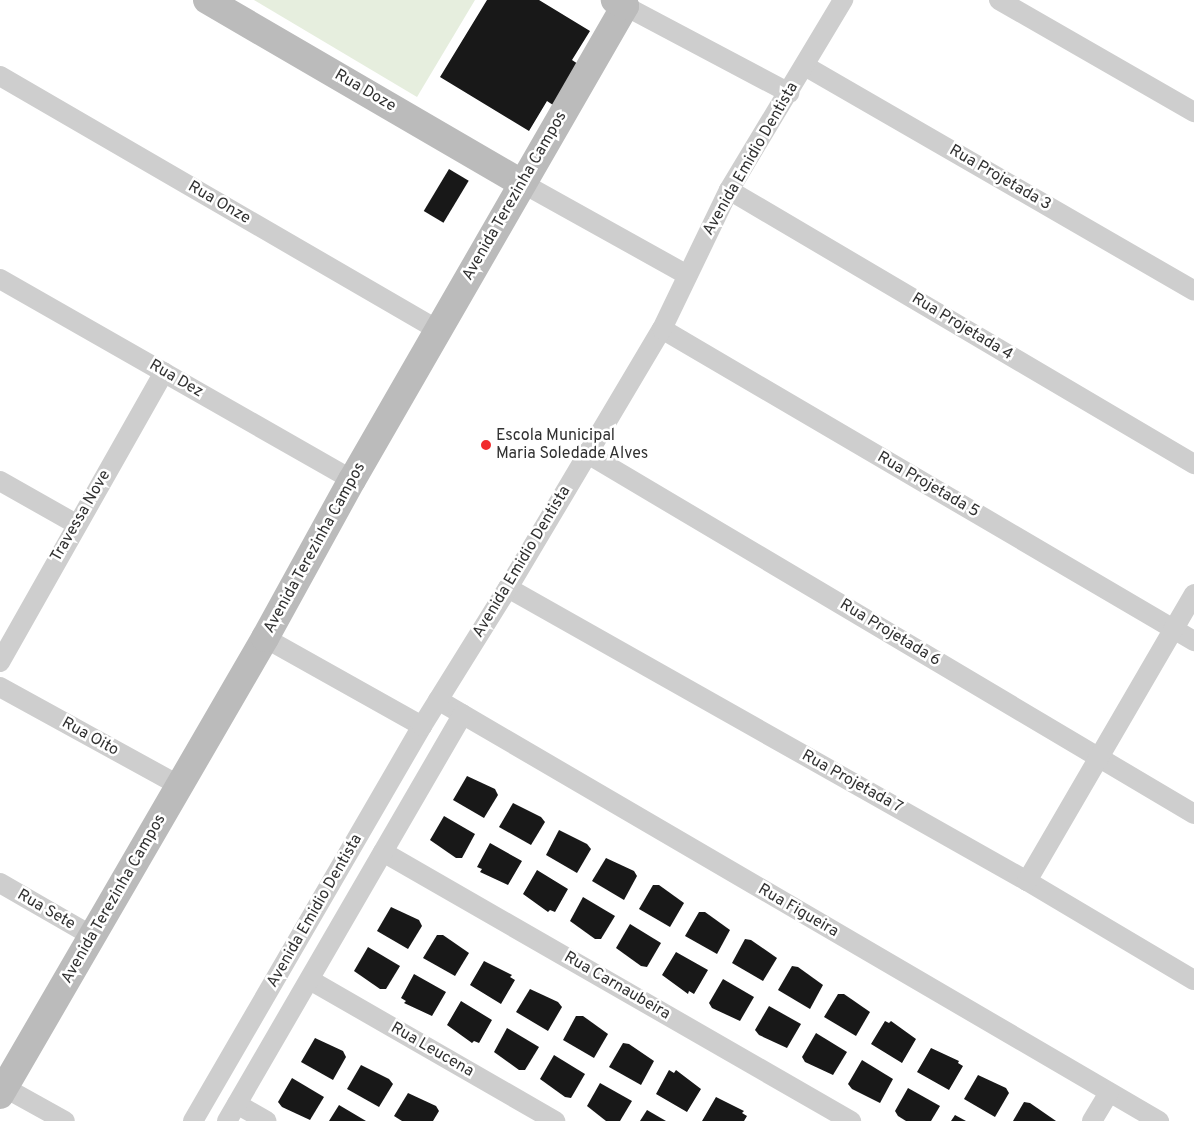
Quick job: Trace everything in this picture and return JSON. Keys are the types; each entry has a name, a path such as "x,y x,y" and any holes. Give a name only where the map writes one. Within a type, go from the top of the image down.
{"street":[{"name":"Rua Doze","path":"207,0 522,182"},
{"name":"Avenida Emidio Dentista","path":"193,1121 422,726 508,588 586,453 662,328 729,190 789,93 843,0"},
{"path":"999,0 1194,112"},
{"name":"Avenida Terezinha Campos","path":"1,1089 265,638 352,480 623,2"},
{"path":"623,2 789,93"},
{"name":"Rua Projetada 3","path":"805,66 1194,291"},
{"name":"Rua Onze","path":"0,76 438,330"},
{"path":"522,182 687,275"},
{"name":"Rua Projetada 4","path":"729,190 1194,464"},
{"name":"Rua Dez","path":"0,279 352,480"},
{"name":"Rua Projetada 5","path":"662,328 1194,641"},
{"name":"Travessa Nove","path":"0,662 76,524 164,372"},
{"name":"Rua Projetada 6","path":"586,453 1194,814"},
{"path":"0,481 76,524"},
{"name":"Rua Projetada 7","path":"508,588 1027,881 1194,980"},
{"path":"1027,881 1194,594"},
{"path":"265,638 422,726"},
{"name":"Rua Oito","path":"0,687 180,786"},
{"name":"Rua Figueira","path":"438,700 1158,1121"},
{"name":"Avenida Emidio Dentista","path":"227,1121 463,714"},
{"name":"Rua Carnaubeira","path":"383,852 851,1121"},
{"name":"Rua Sete","path":"0,883 92,936"},
{"name":"Rua Leucena","path":"310,980 555,1121"},
{"path":"1,1089 65,1121"},
{"path":"1092,1121 1109,1093"},
{"path":"237,1104 267,1121"}],"green space":[{"path":"254,0 475,0 417,97"}],"building":[{"path":"487,0 539,0 590,31 572,60 581,66 556,107 547,101 529,131 440,77"},
{"path":"449,169 469,181 443,223 424,211"},
{"path":"467,776 495,789 498,795 484,818 453,800"},
{"path":"513,803 541,817 545,822 531,845 499,827"},
{"path":"444,816 475,834 462,858 456,858 430,840"},
{"path":"559,830 587,844 591,849 577,873 546,855"},
{"path":"490,843 522,861 508,885 480,872 482,869 477,867"},
{"path":"606,858 634,871 637,876 624,900 592,881"},
{"path":"537,870 568,889 555,912 550,910 548,912 523,894"},
{"path":"653,885 659,885 684,903 670,927 639,909"},
{"path":"583,897 615,916 601,939 595,939 570,921"},
{"path":"391,907 419,920 422,926 408,949 377,931"},
{"path":"699,912 705,912 730,930 717,954 685,936"},
{"path":"630,924 661,943 647,967 641,966 616,948"},
{"path":"437,935 443,935 469,953 455,976 423,958"},
{"path":"745,939 751,940 777,958 763,981 732,963"},
{"path":"368,947 400,966 386,989 380,989 354,971"},
{"path":"676,952 708,970 694,994 689,991 688,994 662,975"},
{"path":"484,961 512,975 510,977 515,980 501,1004 470,985"},
{"path":"792,966 798,967 823,985 810,1009 778,990"},
{"path":"414,974 446,992 432,1016 404,1003 406,1001 401,998"},
{"path":"723,979 754,997 740,1021 712,1008 709,1003"},
{"path":"530,989 558,1002 562,1007 548,1031 516,1012"},
{"path":"838,994 844,994 870,1012 856,1036 824,1017"},
{"path":"461,1001 492,1020 479,1043 474,1041 472,1043 447,1025"},
{"path":"769,1006 801,1024 787,1048 759,1035 755,1030"},
{"path":"576,1016 583,1016 608,1034 594,1058 563,1040"},
{"path":"885,1021 889,1023 891,1021 916,1039 902,1063 871,1044"},
{"path":"507,1028 539,1047 525,1070 519,1070 494,1052"},
{"path":"816,1033 847,1052 833,1075 805,1062 802,1057"},
{"path":"315,1038 343,1051 346,1057 333,1080 301,1062"},
{"path":"623,1043 629,1044 654,1061 641,1085 609,1067"},
{"path":"931,1048 959,1061 958,1063 963,1066 949,1090 917,1072"},
{"path":"554,1055 585,1074 571,1098 565,1097 540,1079"},
{"path":"862,1060 893,1079 880,1103 852,1089 848,1084"},
{"path":"361,1065 389,1079 393,1084 379,1107 347,1089"},
{"path":"669,1070 674,1073 676,1070 701,1089 687,1112 656,1094"},
{"path":"978,1075 1006,1088 1009,1093 995,1117 964,1099"},
{"path":"292,1078 324,1097 310,1120 282,1107 278,1102"},
{"path":"600,1083 632,1101 620,1121 606,1121 587,1106"},
{"path":"908,1088 940,1106 931,1121 906,1121 898,1116 895,1111"},
{"path":"408,1093 436,1106 439,1111 433,1121 402,1121 394,1116"},
{"path":"716,1097 744,1111 742,1113 747,1116 744,1121 702,1121"},
{"path":"1024,1102 1030,1103 1056,1121 1013,1121"},
{"path":"339,1105 366,1121 329,1121"},
{"path":"647,1110 666,1121 640,1121"},
{"path":"955,1115 966,1121 951,1121"}],"place":[{"name":"Escola Municipal Maria Soledade Alves","path":"486,445"}]}
